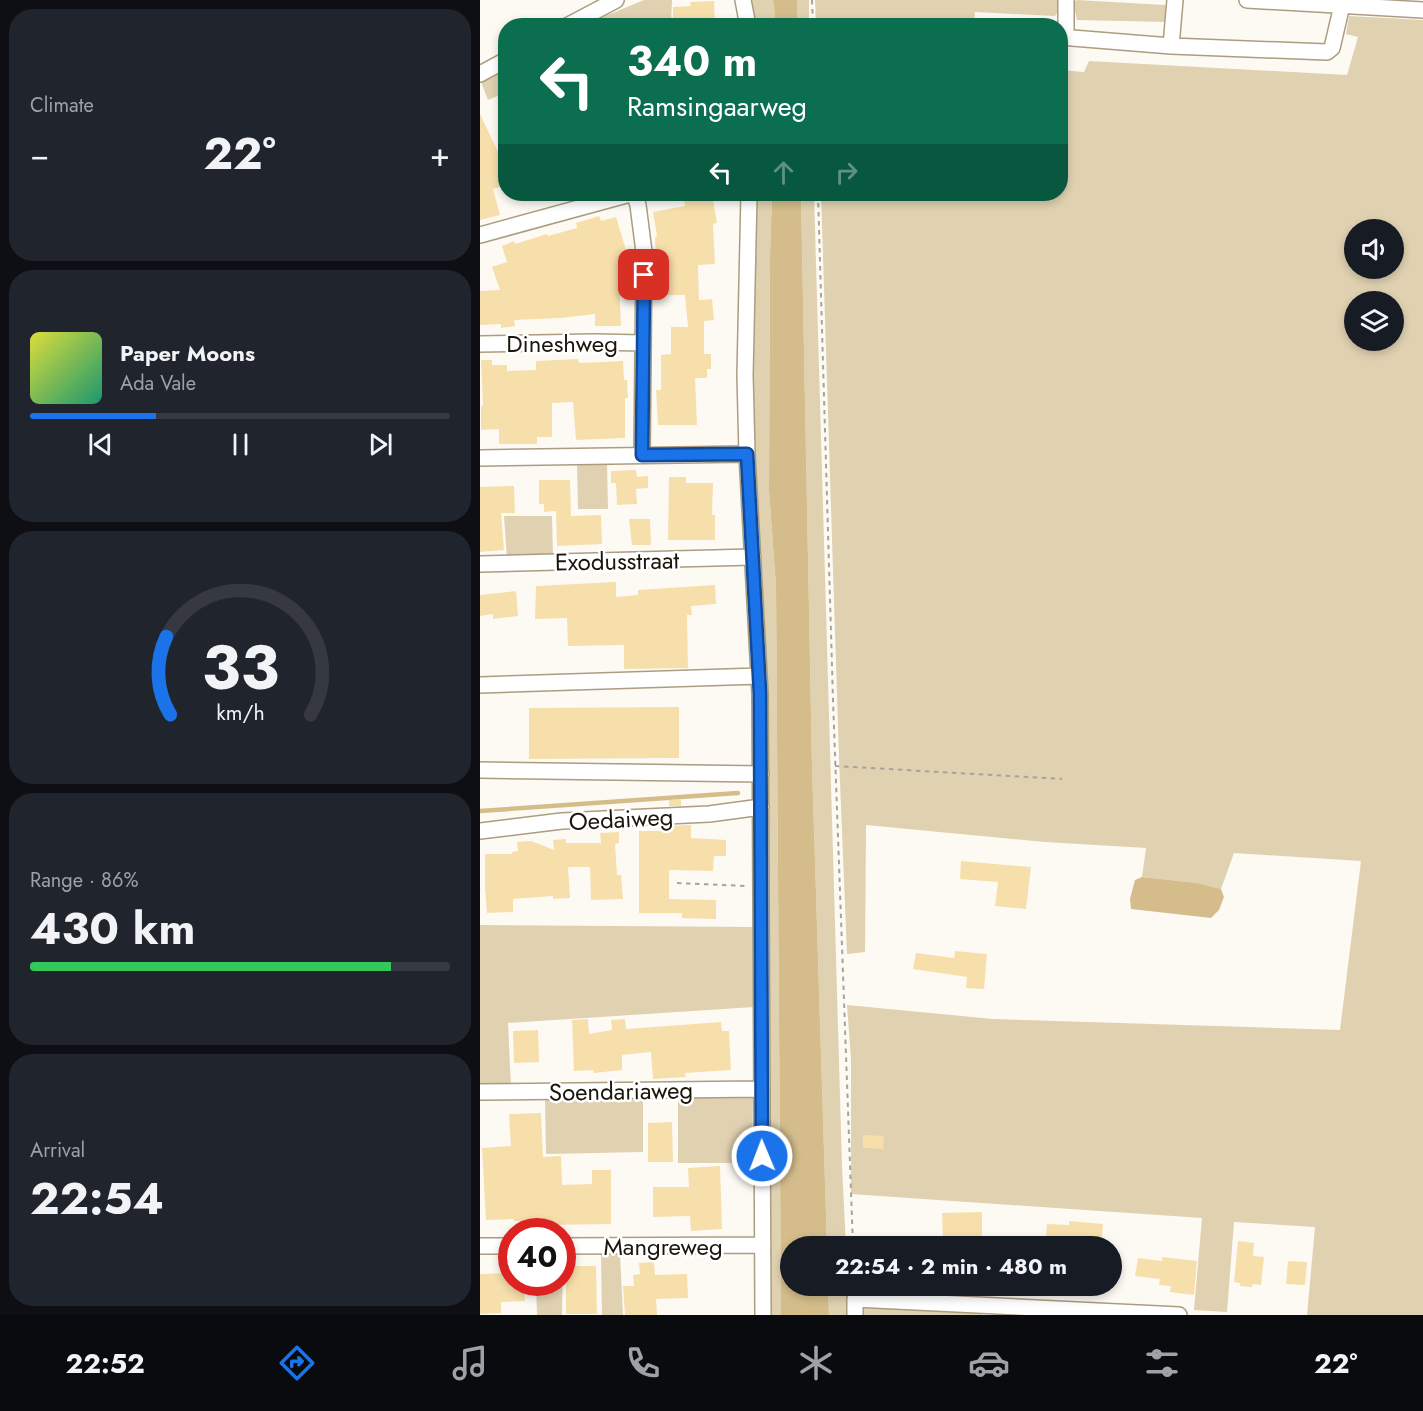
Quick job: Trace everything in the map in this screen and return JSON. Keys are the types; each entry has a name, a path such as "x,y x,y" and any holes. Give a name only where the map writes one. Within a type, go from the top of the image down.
{"street":[{"path":"582,18 616,0"},
{"path":"743,0 746,18"},
{"path":"1065,18 1066,0"},
{"path":"1171,46 1175,0"},
{"path":"1247,0 1423,10"},
{"path":"1068,38 1171,46 1327,52 1332,48 1342,5"},
{"path":"480,74 498,64"},
{"path":"480,235 606,201"},
{"path":"636,201 645,252 642,455"},
{"path":"749,201 745,375 759,676 761,774 763,1315"},
{"name":"Dineshweg","path":"480,344 643,343"},
{"path":"480,459 747,454"},
{"name":"Exodusstraat","path":"480,564 753,557"},
{"path":"480,685 759,676"},
{"path":"480,770 761,774"},
{"name":"Oedaiweg","path":"480,831 562,821 709,814 761,807"},
{"name":"Soendariaweg","path":"480,1092 761,1089"},
{"name":"Mangreweg","path":"576,1246 763,1245"},
{"path":"480,1246 498,1246"},
{"path":"855,1315 855,1299 1179,1315"}],"path":[{"path":"812,0 813,18"},
{"path":"818,201 835,766 853,1236"},
{"path":"835,766 1062,779"},
{"path":"677,883 761,887"}],"shaded area":[{"path":"644,0 672,0 671,18 601,18"},
{"path":"751,0 773,0 775,18 755,18"},
{"path":"773,0 797,0 797,18 775,18"},
{"path":"797,0 809,0 809,18 797,18"},
{"path":"815,0 1057,0 1059,11 1055,16 975,12 975,18 816,18"},
{"path":"1077,0 1165,5 1169,10 1166,22 1077,20 1073,2"},
{"path":"1349,16 1423,20 1423,1315 1307,1315 1315,1227 1234,1222 1227,1312 1194,1310 1202,1218 851,1194 851,1060 847,1005 993,1019 1340,1030 1361,861 1234,853 1221,889 1198,883 1142,877 1146,848 1045,842 866,825 865,952 847,954 821,201 1068,201 1068,71 1084,72 1089,61 1347,75 1358,37 1346,34"},
{"path":"498,74 498,96 488,100 481,82"},
{"path":"756,201 772,201 769,491 776,586 781,1315 771,1315 768,715 752,389"},
{"path":"772,201 801,201 812,764 827,1236 780,1236 776,586 769,491"},
{"path":"801,201 814,201 846,1236 827,1236 812,764"},
{"path":"607,462 608,509 578,509 577,463"},
{"path":"504,516 552,516 553,558 507,559"},
{"path":"1142,877 1198,883 1221,889 1224,897 1219,910 1211,918 1131,909 1130,899 1135,880"},
{"path":"480,925 754,927 754,1007 508,1023 511,1087 480,1087"},
{"path":"643,1096 643,1152 546,1154 545,1098"},
{"path":"678,1096 753,1096 752,1163 678,1163"},
{"path":"620,1254 623,1315 602,1315 601,1255"},
{"path":"536,1296 562,1296 562,1315 537,1315"},
{"path":"781,1296 828,1296 829,1315 781,1315"},
{"path":"828,1296 848,1296 849,1315 829,1315"},
{"path":"863,1307 982,1311 982,1315 864,1315"}],"building":[{"path":"714,1 715,18 673,18 673,7 691,6 690,2"},
{"path":"480,114 498,152 498,187 493,189 500,215 480,220"},
{"path":"684,201 713,201 717,223 713,224 715,264 698,265 699,300 712,299 714,320 704,321 704,354 711,354 711,369 707,369 707,378 695,378 697,425 658,425 656,390 661,390 661,355 671,354 671,327 688,327 685,295 665,295 664,267 656,267 655,237 657,236 653,212 685,206"},
{"path":"599,216 601,221 616,217 626,250 628,281 619,281 621,326 595,326 595,314 514,320 515,326 501,328 501,324 480,325 480,291 500,290 492,267 507,262 502,246 514,241 515,244 577,228 576,223"},
{"path":"578,359 579,363 623,361 628,398 625,398 625,438 576,440 573,402 552,403 552,437 537,437 537,444 499,444 499,429 481,430 481,406 483,405 481,360 492,360 492,365 507,365 507,371 536,370 536,361"},
{"path":"636,470 637,477 648,476 648,488 636,489 637,504 617,505 616,483 611,483 611,471"},
{"path":"669,477 686,477 686,483 713,483 712,515 715,515 715,540 668,540"},
{"path":"539,480 570,480 571,516 601,515 602,544 557,546 556,511 544,512 544,504 539,504"},
{"path":"514,486 515,513 501,513 504,550 480,552 480,487"},
{"path":"629,519 650,519 651,545 632,545"},
{"path":"616,582 616,597 638,595 638,590 715,585 716,604 691,606 692,615 687,615 688,668 624,669 624,645 568,646 567,618 535,619 536,586"},
{"path":"516,591 518,616 493,619 493,614 480,616 480,595"},
{"path":"679,707 679,758 529,759 529,708"},
{"path":"681,799 681,806 669,806 669,800"},
{"path":"691,825 691,838 726,840 726,856 714,856 713,871 669,870 669,899 716,900 716,919 682,918 682,913 639,913 639,831 664,831 664,826"},
{"path":"619,832 619,843 615,844 617,875 621,875 623,899 591,900 590,867 568,867 570,898 553,899 553,896 513,899 513,912 487,913 485,854 512,854 518,851 517,842 531,841 554,850 553,840 566,839 566,843 601,843 600,833"},
{"path":"961,861 1031,867 1026,909 995,906 998,882 960,879"},
{"path":"955,951 987,954 984,989 966,988 967,977 913,969 916,953 954,958"},
{"path":"588,1019 589,1034 612,1030 611,1020 625,1019 626,1029 721,1022 722,1031 729,1031 731,1070 685,1073 686,1077 653,1079 651,1052 622,1055 622,1070 594,1073 593,1070 574,1071 572,1020"},
{"path":"538,1030 539,1062 514,1063 513,1031"},
{"path":"541,1113 543,1157 561,1156 562,1185 592,1184 592,1170 611,1170 611,1224 576,1225 576,1218 486,1220 482,1148 511,1146 509,1114"},
{"path":"672,1122 673,1162 648,1162 648,1123"},
{"path":"863,1135 884,1136 883,1149 863,1148"},
{"path":"720,1166 722,1229 691,1231 690,1216 653,1217 653,1187 689,1187 688,1168"},
{"path":"982,1212 982,1236 943,1236 942,1213"},
{"path":"1069,1221 1103,1224 1102,1236 1046,1236 1047,1224 1069,1225"},
{"path":"1238,1241 1254,1243 1253,1256 1264,1257 1261,1285 1240,1286 1240,1283 1234,1282"},
{"path":"1162,1257 1197,1261 1194,1295 1170,1292 1171,1286 1159,1285 1160,1279 1135,1276 1138,1258 1162,1261"},
{"path":"1288,1261 1307,1262 1305,1285 1286,1284"},
{"path":"654,1262 655,1275 687,1274 688,1298 656,1299 657,1315 625,1315 623,1286 634,1286 633,1275 640,1274 639,1263"},
{"path":"576,1266 596,1266 597,1314 566,1314 566,1296 576,1296"},
{"path":"498,1273 498,1296 525,1296 525,1301 501,1302 501,1313 480,1314 480,1274"}],"waterway":[{"path":"480,811 738,793"}],"route":[{"path":"644,275 642,455 747,454 760,694 762,1156"}]}
